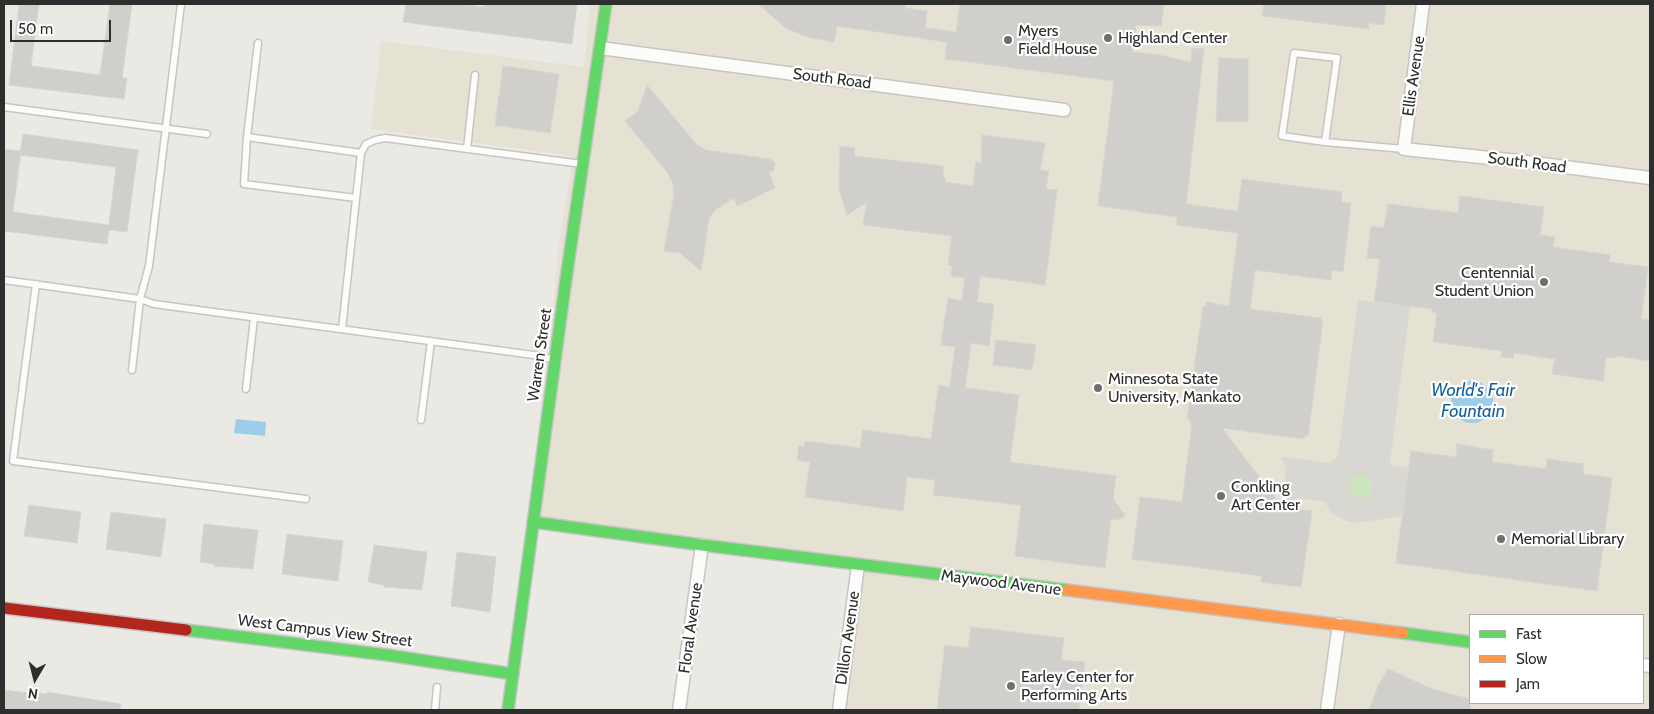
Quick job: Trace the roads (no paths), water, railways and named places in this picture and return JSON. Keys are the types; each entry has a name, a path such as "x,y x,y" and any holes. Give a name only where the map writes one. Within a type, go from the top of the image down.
{"street":[{"name":"Warren Street","path":"508,710 606,4"},
{"name":"Ellis Avenue","path":"1404,149 1423,4"},
{"name":"South Road","path":"600,48 1064,110"},
{"name":"South Road","path":"1404,149 1650,178"},
{"name":"Maywood Avenue","path":"533,522 702,546 1339,624 1469,642"},
{"name":"Floral Avenue","path":"679,710 702,546"},
{"name":"Dillon Avenue","path":"839,710 858,565"},
{"name":"West Campus View Street","path":"4,608 368,652 513,674"},
{"path":"1327,710 1339,624"}],"lane":[{"path":"132,370 140,299 149,266 181,4"},
{"path":"258,44 247,137 244,184 356,198"},
{"path":"1325,142 1337,58 1294,53 1282,136 1325,142 1404,149"},
{"path":"467,149 475,75"},
{"path":"4,108 207,134"},
{"path":"247,137 361,153"},
{"path":"342,329 361,153 366,144 385,138 583,164"},
{"path":"4,280 140,299 154,304 541,356 555,361"},
{"path":"36,284 13,461 306,499"},
{"path":"246,389 254,318"},
{"path":"421,420 431,342"},
{"path":"435,710 437,688"}],"water":[{"name":"World's Fair Fountain","path":"1476,381 1484,384 1490,390 1493,402 1490,414 1484,420 1468,423 1460,420 1454,414 1451,398 1454,390 1460,384"},
{"path":"236,419 266,422 265,436 234,433"}],"place":[{"name":"Highland Center","path":"1108,38"},
{"name":"Myers Field House","path":"1008,40"},
{"name":"Centennial Student Union","path":"1544,282"},
{"name":"Minnesota State University, Mankato","path":"1098,388"},
{"name":"Conkling Art Center","path":"1221,496"},
{"name":"Memorial Library","path":"1501,539"},
{"name":"Earley Center for Performing Arts","path":"1011,686"}]}
